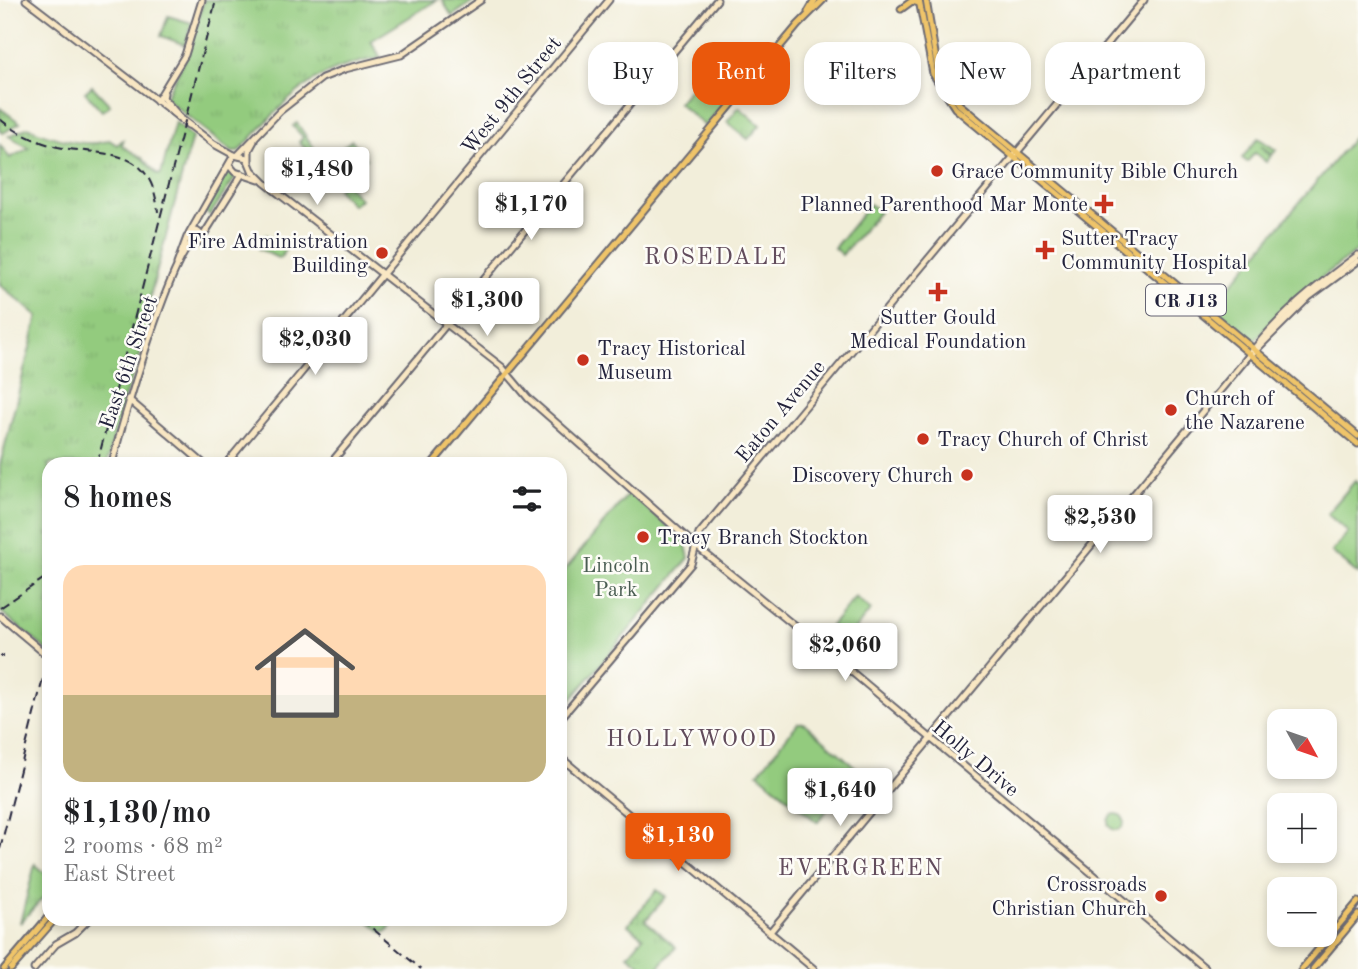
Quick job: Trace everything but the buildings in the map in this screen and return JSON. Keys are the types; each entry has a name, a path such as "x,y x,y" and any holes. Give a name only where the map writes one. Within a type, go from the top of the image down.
{"main road":[{"path":"807,15 815,0"},
{"path":"438,457 807,15 823,0"},
{"path":"901,9 912,1 922,1"},
{"name":"CR J13","path":"922,1 930,65 940,89 959,112 1358,436"},
{"name":"CR J13","path":"1253,351 1358,444"},
{"path":"1302,969 1358,902"},
{"path":"1313,969 1358,915"},
{"path":"4,969 42,924"},
{"path":"11,969 49,926"}],"street":[{"path":"26,0 214,144 250,164 265,184"},
{"path":"157,101 185,55 202,0"},
{"name":"East 6th Street","path":"114,457 128,399 188,235 208,195 236,155 280,111 322,79 345,69 401,55 481,0"},
{"name":"West 9th Street","path":"232,457 609,0"},
{"path":"336,457 717,0"},
{"name":"Eaton Avenue","path":"567,711 691,564 699,534 1144,0"},
{"path":"164,91 163,98 175,113"},
{"path":"203,236 197,233 188,235 193,242 201,241 250,164 249,150 259,132"},
{"path":"214,144 233,171 265,184"},
{"name":"Holly Drive","path":"265,184 508,373 528,398 696,546 853,673 1206,969"},
{"name":"East 6th Street","path":"177,270 193,242"},
{"path":"770,932 1253,351 1294,304 1358,254"},
{"path":"1253,351 1309,297 1358,261"},
{"path":"128,399 196,457"},
{"path":"0,616 42,651"},
{"path":"567,763 814,969"},
{"path":"34,969 56,944 82,926"}],"green space":[{"path":"204,0 437,0 371,41 381,58 334,70 316,79 285,103 238,152 232,152 165,98 188,53"},
{"path":"442,0 475,0 452,16"},
{"path":"168,16 192,23 185,45 161,36"},
{"path":"92,86 110,105 102,111 85,92"},
{"path":"692,86 692,105 722,105 705,126 678,103"},
{"path":"739,107 760,125 748,139 727,122"},
{"path":"0,108 20,123 3,133 0,131"},
{"path":"175,122 192,137 151,293 149,314 155,316 123,401 109,457 42,457 42,646 0,611 0,465 38,316 0,285 0,145 10,158 29,148 9,136 28,127 46,135 80,142 109,140 117,145 123,140 122,146 142,158 158,175 161,174"},
{"path":"297,123 318,154 314,158 299,142 303,137 293,126"},
{"path":"1358,132 1358,250 1301,293 1254,341 1249,342 1210,310"},
{"path":"1258,138 1276,150 1272,155 1261,146 1271,156 1266,162 1255,153 1247,162 1242,158"},
{"path":"352,140 366,159 359,164 344,146"},
{"path":"228,170 237,175 210,215 203,211"},
{"path":"345,182 360,199 352,205 337,189"},
{"path":"870,204 879,212 842,255 834,248"},
{"path":"266,235 287,247 280,259 259,249"},
{"path":"1355,481 1358,484 1358,574 1332,552 1348,532 1327,514"},
{"name":"Lincoln Park","path":"629,493 685,541 689,558 567,705 567,568"},
{"path":"855,597 871,610 836,652 820,639"},
{"path":"798,723 804,723 860,771 817,822 758,773"},
{"path":"1113,814 1119,814 1124,822 1122,828 1113,830 1108,825 1108,819"},
{"path":"35,864 42,870 42,899 20,923"},
{"path":"657,890 666,897 645,921 676,947 657,969 646,969 628,955 643,937 628,925"},
{"path":"375,926 391,926 386,932"}],"railway":[{"path":"99,457 216,0"},
{"path":"0,119 20,133 42,142 58,147 110,154 136,165 146,175 154,190 158,212"},
{"path":"0,608 42,580"},
{"path":"0,849 42,683"},
{"path":"369,926 421,969"}],"place":[{"name":"Grace Community Bible Church","path":"937,171"},
{"name":"Planned Parenthood Mar Monte","path":"1104,204"},
{"name":"Sutter Tracy Community Hospital","path":"1045,250"},
{"name":"Fire Administration Building","path":"382,253"},
{"name":"Sutter Gould Medical Foundation","path":"938,292"},
{"name":"Tracy Historical Museum","path":"583,360"},
{"name":"Church of the Nazarene","path":"1171,410"},
{"name":"Tracy Church of Christ","path":"923,439"},
{"name":"Discovery Church","path":"967,475"},
{"name":"Tracy Branch Stockton","path":"643,537"},
{"name":"Crossroads Christian Church","path":"1161,896"}],"district":[{"name":"ROSEDALE","path":"716,256"},
{"name":"HOLLYWOOD","path":"692,738"},
{"name":"EVERGREEN","path":"861,867"}]}
